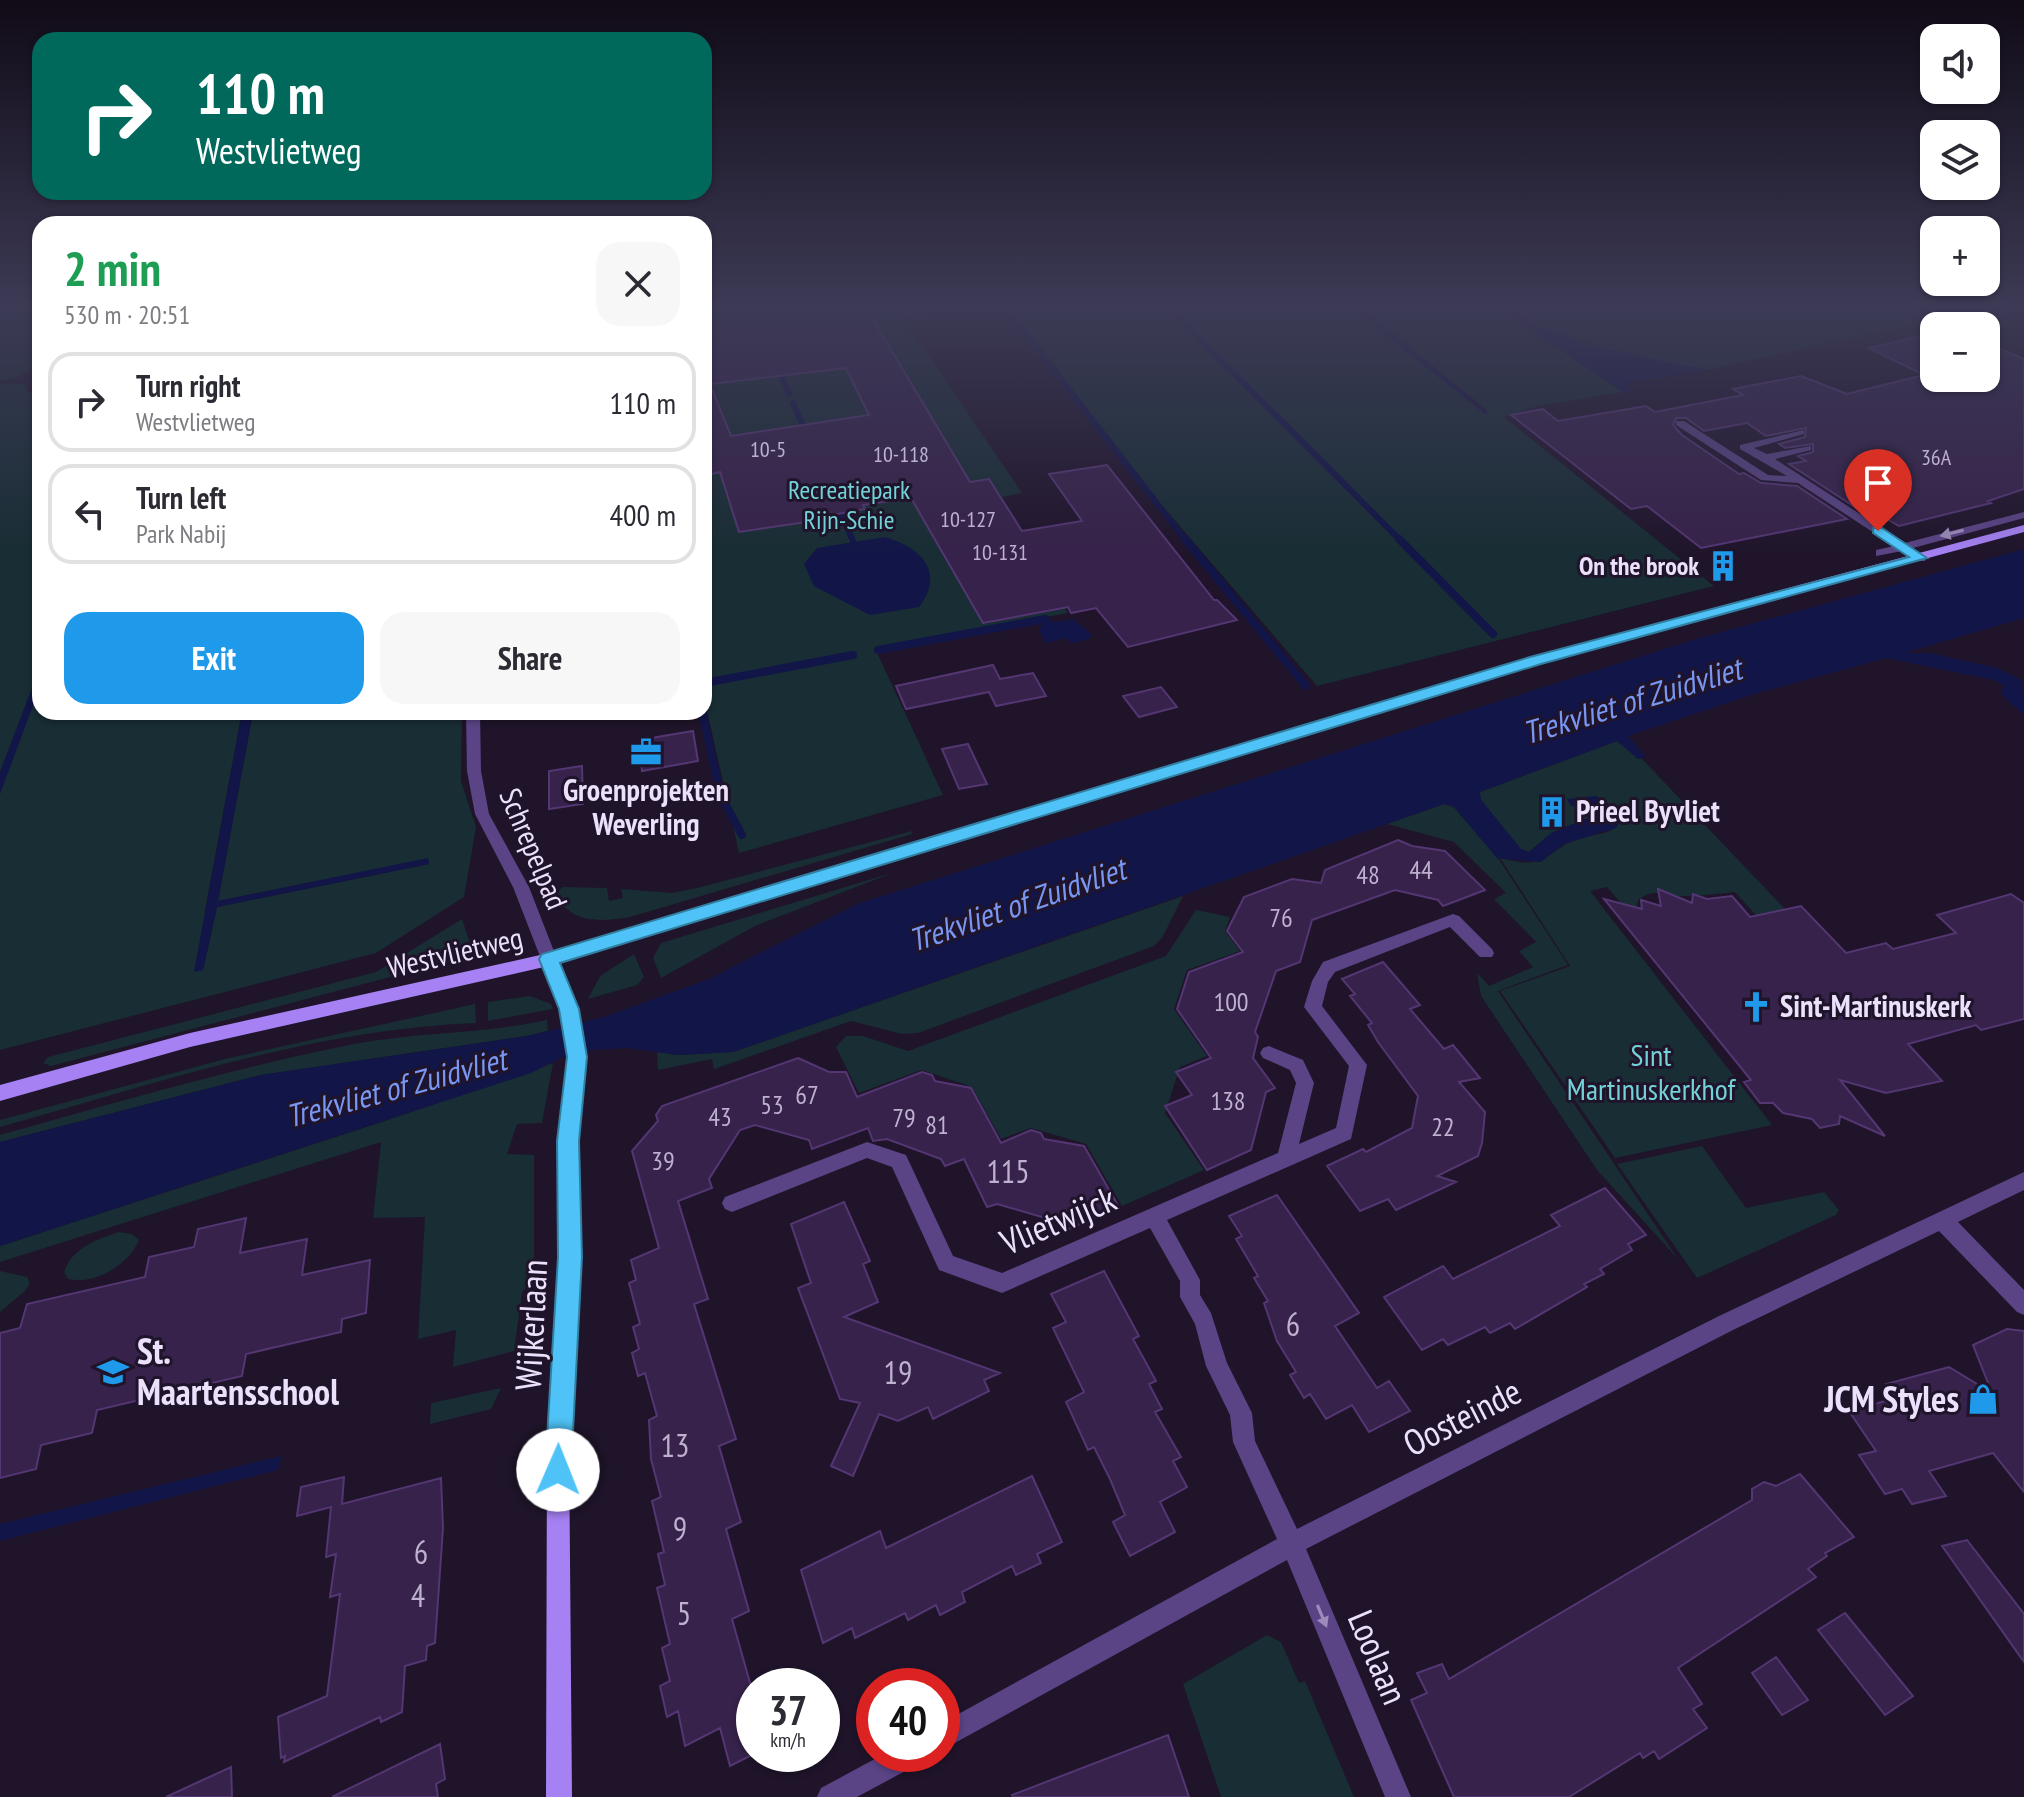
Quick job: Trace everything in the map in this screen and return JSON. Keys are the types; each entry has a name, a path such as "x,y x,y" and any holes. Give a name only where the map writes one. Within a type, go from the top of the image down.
{"street":[{"path":"1680,423 1765,478 1799,480"},
{"path":"1724,451 1800,432"},
{"path":"1744,447 1921,558"},
{"path":"1766,458 1807,448"},
{"path":"1880,553 2024,515"},
{"name":"Westvlietweg","path":"0,1093 190,1040 549,959 1536,660 2024,528"},
{"name":"Schrepelpad","path":"473,720 474,771 482,814 521,887 549,959"},
{"name":"Vlietwijck","path":"732,1203 867,1150 899,1161 946,1263 1002,1283 1344,1133 1358,1065 1313,1007 1320,981 1329,967 1453,920 1486,953"},
{"name":"Wijkerlaan","path":"549,959 572,1024 577,1057 568,1141 570,1257 558,1440 559,1797"},
{"path":"1269,1053 1297,1065 1305,1083 1286,1158"},
{"name":"Oosteinde","path":"960,1727 1292,1544 1726,1323 2024,1181"},
{"name":"Vlietwijck","path":"1154,1216 1190,1280 1190,1297 1204,1320 1217,1366 1241,1413 1244,1442 1292,1544"},
{"path":"1942,1220 2024,1305"},
{"name":"Loolaan","path":"1292,1544 1398,1797"},
{"path":"830,1797 877,1772"}],"green space":[{"path":"0,389 26,389 32,393 32,720 241,720 205,910 203,970 217,907 429,864 427,859 218,901 252,720 462,720 461,781 476,827 464,897 376,953 0,1050"},
{"name":"Recreatiepark Rijn-Schie","path":"712,389 951,389 1022,493 993,499 1068,613 875,648 943,795 739,853 709,720 712,720"},
{"path":"1073,389 1453,389 1485,414 1487,410 1461,389 1618,389 1623,392 1538,406 1504,417 1714,586 1317,686 1160,503"},
{"name":"Sint Martinuskerkhof","path":"1617,741 1644,761 1823,949 1792,955 1735,892 1681,896 1654,893 1638,900 1637,906 1625,908 1607,887 1590,891 1772,1125 1615,1158 1500,991 1570,966 1500,858 1532,862 1578,838 1612,830 1619,822 1580,807 1591,814 1588,818 1552,833 1529,852 1521,850 1481,800 1479,792"},
{"path":"1444,804 1454,807 1500,861 1568,965 1498,991 1678,1259 1597,1170 1481,996 1477,973 1489,986 1533,967 1519,951 1536,942 1494,899 1506,893 1454,842 1387,824"},
{"path":"912,831 912,834 630,917 587,919 570,911 555,894 563,887 607,888 609,901 623,898 621,889 672,893"},
{"path":"895,872 755,926 661,978 653,958 661,943"},
{"path":"1183,896 1162,938 1154,946 918,1033 902,1034 851,1021 714,1069 712,1059 658,1070 657,1052 678,1055 733,1052"},
{"path":"1196,910 1230,917 1225,931 1240,951 1187,970 1174,1009 1207,1056 1180,1067 1165,1113 1204,1170 1122,1206 1086,1144 1031,1128 1001,1139 972,1087 922,1070 859,1093 836,1047 846,1036 863,1036 908,1051 1166,956"},
{"path":"462,919 474,955 51,1066 43,1063 48,1057 376,972"},
{"path":"634,954 644,977 637,985 588,999 600,976"},
{"path":"530,996 551,1004 553,1009 488,1021 488,1002"},
{"path":"475,1004 476,1023 415,1027 295,1047 0,1127 0,1120 225,1059"},
{"path":"547,1020 548,1031 527,1036 261,1075 0,1142 0,1135 309,1053 378,1040"},
{"path":"553,1063 542,1123 517,1124 507,1154 534,1155 534,1279 522,1292 514,1351 453,1367 456,1330 418,1339 425,1217 373,1218 381,1142 0,1262 0,1246"},
{"path":"1702,1146 1746,1208 1824,1192 1839,1210 1836,1215 1697,1278 1617,1164"},
{"path":"119,1232 132,1234 139,1240 119,1265 100,1276 68,1279 64,1272 79,1251"},
{"path":"0,1271 27,1277 30,1283 0,1312"},
{"path":"501,1388 491,1409 430,1424 431,1403"},
{"path":"1267,1635 1281,1642 1299,1683 1305,1681 1354,1797 1221,1797 1183,1684"}],"water":[{"path":"1453,389 1459,389 1488,413 1485,414"},
{"path":"885,537 909,547 925,563 930,583 919,607 870,615 814,586 804,564 817,548"},
{"name":"Trekvliet of Zuidvliet","path":"2024,549 2024,618 1904,653 1930,653 1997,668 2022,680 2024,715 2002,695 2003,685 1994,680 1886,658 1754,694 1628,736 1646,757 1638,759 1617,741 1480,792 1481,800 1521,849 1529,852 1551,833 1591,814 1580,807 1571,806 1567,799 1596,796 1615,808 1619,822 1616,828 1564,844 1541,862 1497,858 1454,807 1444,804 733,1052 678,1055 628,1048 592,1050 561,1058 531,1073 0,1246 0,1142 261,1075 527,1036 604,1017 709,979 857,904 1693,640"},
{"path":"1045,619 1055,622 1073,619 1092,635 1087,640 1071,643 1067,638 1045,643 1039,629"},
{"path":"32,688 32,708 0,794 0,772"},
{"path":"241,720 252,720 218,901 428,858 429,864 217,907 203,970 194,972"},
{"path":"281,1456 278,1470 0,1541 0,1524"}],"building":[{"path":"712,389 731,436 869,415 856,389 914,389 970,482 989,479 1022,531 1082,521 1049,474 1107,465 1214,600 1237,620 1128,647 1096,608 1071,613 1068,607 983,623 911,498 863,505 865,509 832,515 834,518 739,532 720,472 712,474"},
{"path":"1734,389 1834,389 1847,394 1868,389 2000,392 2000,389 2024,389 2024,489 1988,501 1991,503 1899,526 1876,513 1867,515 1789,464 1806,461 1798,456 1813,452 1813,444 1785,448 1779,444 1805,437 1806,428 1766,436 1747,423 1704,431 1686,418 1676,418 1673,425 1682,435 1739,474 1744,473 1761,483 1797,486 1847,519 1701,548 1647,506 1631,509 1511,415 1543,409 1558,421 1646,406 1655,412 1743,395"},
{"path":"993,665 1000,679 1033,673 1046,696 996,706 989,692 906,709 896,686"},
{"path":"1161,687 1177,707 1139,717 1123,696"},
{"path":"693,731 698,761 642,771 639,740"},
{"path":"968,744 987,784 959,789 942,749"},
{"path":"582,766 583,804 549,809 549,771"},
{"path":"1398,840 1412,846 1445,851 1485,890 1443,906 1438,900 1395,890 1312,920 1300,962 1276,971 1255,1032 1258,1037 1253,1058 1275,1088 1266,1092 1251,1150 1207,1170 1165,1106 1192,1095 1176,1072 1211,1058 1177,1009 1189,972 1243,952 1227,931 1244,897 1292,879 1321,883 1325,870"},
{"path":"1658,889 1692,903 1693,894 1707,899 1732,896 1750,917 1801,906 1846,953 1886,943 1893,949 1956,933 1937,915 2011,894 2024,903 2024,1019 1981,1030 1976,1025 1908,1044 1942,1081 1886,1093 1840,1080 1885,1136 1840,1116 1839,1124 1820,1128 1812,1119 1783,1113 1773,1103 1760,1103 1744,1082 1751,1080 1604,899 1642,909 1641,900 1661,906"},
{"path":"1383,962 1420,1005 1410,1009 1444,1049 1453,1045 1480,1078 1459,1082 1485,1112 1478,1156 1437,1176 1456,1182 1396,1210 1388,1199 1360,1211 1327,1166 1363,1149 1366,1152 1412,1128 1418,1096 1378,1042 1368,1025 1372,1023 1350,996 1355,994 1342,979"},
{"path":"798,1058 829,1072 846,1072 857,1097 922,1072 932,1075 935,1081 971,1088 1001,1143 1031,1130 1041,1133 1044,1139 1084,1146 1119,1207 1062,1232 1056,1221 997,1204 987,1207 964,1159 945,1166 941,1159 887,1139 873,1141 868,1128 812,1149 809,1140 755,1125 740,1130 709,1179 712,1188 678,1201 708,1299 694,1304 736,1439 719,1446 741,1522 726,1529 749,1611 732,1619 746,1668 736,1668 736,1763 730,1766 720,1728 685,1746 678,1711 667,1717 660,1686 670,1681 662,1648 670,1644 657,1588 665,1585 658,1554 664,1552 652,1501 661,1497 651,1459 649,1420 657,1416 645,1373 638,1376 632,1353 639,1349 633,1327 640,1324 629,1283 636,1280 631,1260 659,1248 632,1151 658,1121 656,1115 662,1106"},
{"path":"1605,1188 1646,1235 1628,1244 1632,1250 1600,1269 1604,1274 1584,1284 1587,1287 1515,1329 1510,1323 1490,1333 1485,1327 1448,1345 1443,1339 1422,1350 1384,1297 1443,1266 1453,1279 1560,1226 1551,1215"},
{"path":"1277,1195 1359,1313 1335,1326 1377,1388 1389,1381 1410,1411 1369,1432 1352,1405 1326,1419 1310,1394 1304,1398 1290,1375 1296,1372 1277,1341 1264,1303 1268,1301 1254,1278 1258,1276 1236,1239 1242,1236 1229,1216"},
{"path":"844,1202 870,1261 863,1264 878,1302 844,1317 1000,1373 984,1380 989,1391 933,1419 928,1407 898,1421 879,1414 853,1476 831,1466 860,1403 840,1399 798,1288 811,1283 791,1224"},
{"path":"246,1218 240,1253 307,1239 302,1275 370,1260 366,1313 342,1319 341,1332 246,1354 242,1376 97,1410 92,1433 41,1445 36,1469 0,1478 0,1333 20,1328 27,1304 145,1277 149,1257 194,1247 198,1229"},
{"path":"1104,1271 1139,1336 1133,1339 1156,1381 1149,1384 1162,1409 1155,1412 1181,1457 1173,1461 1187,1487 1160,1502 1175,1532 1130,1556 1113,1522 1125,1515 1094,1447 1088,1450 1066,1402 1084,1392 1053,1328 1066,1322 1051,1294"},
{"path":"2007,1329 2024,1331 2024,1492 1993,1453 1929,1471 1946,1496 1912,1504 1902,1489 1885,1494 1859,1455 1876,1451 1849,1411 1896,1398 1886,1384 1949,1367 1992,1393 1973,1345"},
{"path":"1800,1474 1854,1537 1825,1553 1827,1556 1808,1569 1816,1577 1678,1668 1702,1704 1693,1709 1707,1728 1659,1759 1654,1751 1643,1758 1640,1753 1569,1797 1454,1797 1411,1700 1427,1693 1417,1673 1442,1664 1449,1679 1752,1500 1752,1489 1764,1482 1776,1486"},
{"path":"1032,1476 1062,1542 1037,1554 1041,1563 1016,1575 1012,1566 962,1592 965,1602 940,1615 936,1605 908,1620 905,1613 855,1638 852,1628 823,1643 801,1570 880,1531 886,1548"},
{"path":"344,1477 342,1504 441,1478 443,1528 435,1643 427,1646 426,1660 405,1666 402,1712 381,1722 380,1717 284,1762 285,1756 281,1758 278,1717 327,1696 340,1594 330,1597 336,1554 326,1557 331,1507 297,1516 301,1487"},
{"path":"1967,1540 2024,1614 2024,1662 1942,1546"},
{"path":"1845,1613 1913,1696 1885,1715 1818,1630"},
{"path":"1776,1657 1808,1700 1782,1715 1752,1673"},
{"path":"1168,1735 1189,1797 1012,1795"},
{"path":"440,1744 445,1779 436,1784 438,1797 332,1797"},
{"path":"231,1767 232,1797 166,1797"}],"waterway":[{"path":"787,389 789,394"},
{"path":"1068,389 1186,541"},
{"path":"1250,389 1401,541"},
{"path":"793,403 807,435"},
{"path":"837,504 853,541"},
{"path":"1185,539 1306,686"},
{"path":"1399,539 1493,634"},
{"path":"878,650 1045,619"},
{"path":"712,681 853,655"},
{"path":"704,720 721,796 742,835"}],"place":[{"name":"On the brook","path":"1723,566"},
{"name":"Groenprojekten Weverling","path":"646,752"},
{"name":"Prieel Byvliet","path":"1552,812"},
{"name":"Sint-Martinuskerk","path":"1756,1007"},
{"name":"St. Maartensschool","path":"113,1372"},
{"name":"JCM Styles","path":"1983,1399"}],"route":[{"path":"558,1470 570,1257 568,1141 577,1057 569,1009 549,959 1536,660 1921,558 1878,531"}]}
